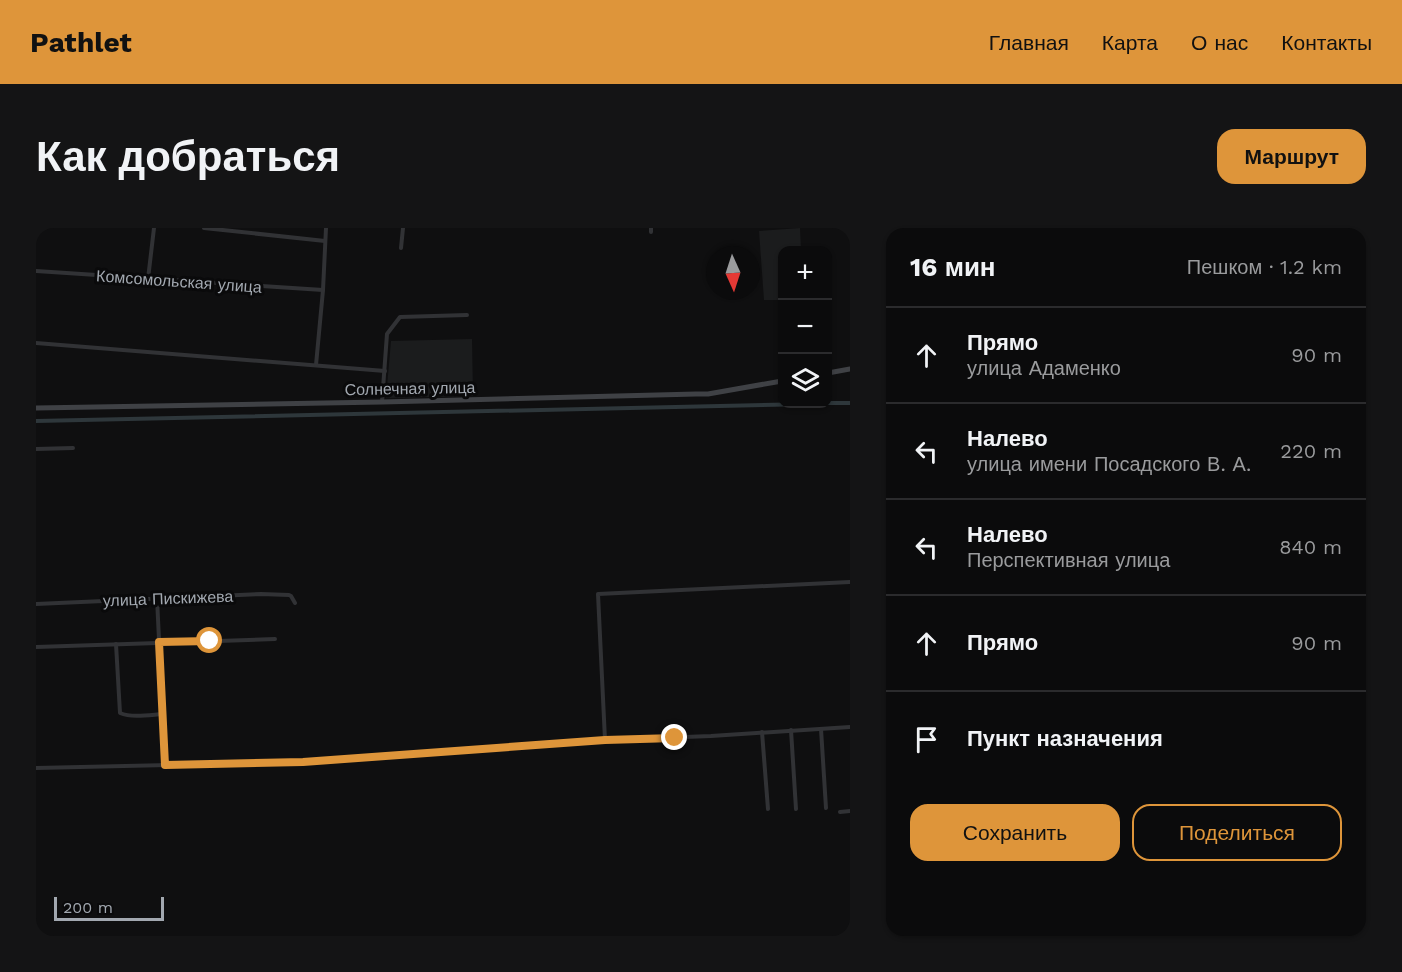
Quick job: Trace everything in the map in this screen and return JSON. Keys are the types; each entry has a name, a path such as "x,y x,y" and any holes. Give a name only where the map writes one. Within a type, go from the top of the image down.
{"main road":[{"path":"832,372 850,369"},
{"name":"Солнечная улица","path":"36,408 708,394 778,382"}],"street":[{"path":"148,279 154,228"},
{"path":"204,228 325,241"},
{"path":"316,365 326,228"},
{"path":"401,248 403,228"},
{"name":"Комсомольская улица","path":"36,271 322,290"},
{"path":"382,402 387,334 400,317 467,315"},
{"name":"Солнечная улица","path":"36,343 385,371"},
{"path":"36,449 73,448"},
{"path":"605,740 598,594 850,582"},
{"name":"улица Пискижева","path":"36,604 233,594 291,596 295,603"},
{"path":"157,598 165,765"},
{"path":"36,647 275,639"},
{"path":"117,644 120,713 128,716 162,714"},
{"path":"36,768 303,762 605,740 850,727 850,734"},
{"path":"821,729 826,808"},
{"path":"791,730 796,808"},
{"path":"762,732 768,809"},
{"path":"840,812 850,811"}],"shaded area":[{"path":"800,228 801,246 778,246 778,300 764,300 759,231"},
{"path":"472,339 473,396 386,398 391,341"}],"waterway":[{"path":"832,403 850,403"},
{"path":"36,421 778,405"}],"route":[{"path":"210,641 159,642 165,765 303,762 605,740 675,738"}]}
